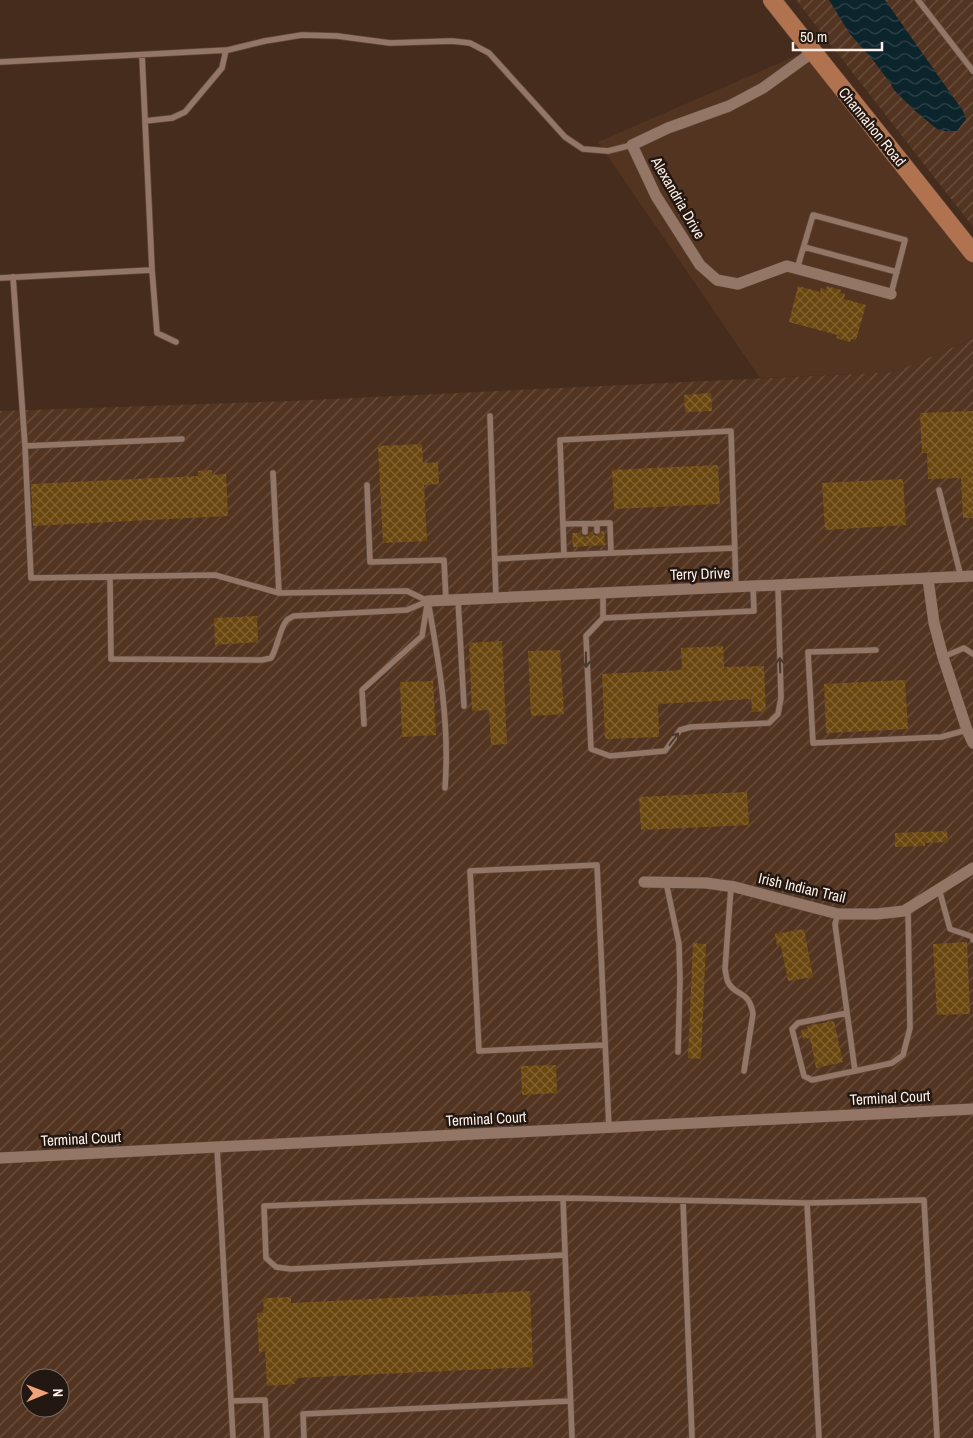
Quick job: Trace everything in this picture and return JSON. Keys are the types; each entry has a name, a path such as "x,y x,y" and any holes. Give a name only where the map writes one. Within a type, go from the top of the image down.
{"main road":[{"name":"Channahon Road","path":"772,0 973,253"}],"street":[{"name":"Alexandria Drive","path":"813,52 763,88 729,106 668,128 632,145 656,196 700,265 717,280 738,284 787,266 891,294"},
{"name":"Terry Drive","path":"428,601 973,576"},
{"path":"928,579 934,623 943,657 973,743"},
{"name":"Irish Indian Trail","path":"644,882 706,883 731,887 838,914 877,914 904,911 973,868"},
{"name":"Terminal Court","path":"0,1158 973,1109"}],"lane":[{"path":"918,0 973,71"},
{"path":"0,62 226,50 302,35 336,36 390,43 452,41 470,43 489,53 565,137 583,149 608,151 632,145"},
{"path":"145,121 172,118 185,112 222,68 226,50"},
{"path":"142,55 152,270 157,333 176,342"},
{"path":"797,269 813,215 905,240 891,294"},
{"path":"804,247 897,272"},
{"path":"0,278 152,270"},
{"path":"13,277 25,446 31,578 215,575 279,593 407,591 428,601"},
{"path":"490,416 496,598"},
{"path":"564,555 560,440 732,431 736,588"},
{"path":"25,446 182,439"},
{"path":"273,473 279,593"},
{"path":"367,485 370,562 444,560 446,600"},
{"path":"939,490 961,577"},
{"path":"596,523 597,531"},
{"path":"563,524 610,523 611,553"},
{"path":"585,524 585,532"},
{"path":"585,546 585,554"},
{"path":"597,546 597,553"},
{"path":"495,559 735,548"},
{"path":"110,577 111,659 262,660 271,658 287,620 294,616 407,610 428,601"},
{"path":"754,587 754,611 604,618 586,636 591,749 610,756 665,751 680,730 691,727 769,723 778,714 781,698 778,586"},
{"path":"603,593 604,618"},
{"path":"458,600 464,706"},
{"path":"364,724 362,690 422,636 428,601"},
{"path":"428,601 446,722 445,788"},
{"path":"943,657 964,648 973,654"},
{"path":"876,650 808,652 813,742 942,737 967,730"},
{"path":"605,1045 479,1051 470,871 597,865 609,1128"},
{"path":"666,882 679,944 678,1052"},
{"path":"731,887 725,969 728,982 749,1000 753,1014 744,1071"},
{"path":"939,890 950,928 972,937 973,940"},
{"path":"847,1013 798,1023 792,1029 804,1076 812,1080 892,1063 903,1054 910,1028 910,926 908,908"},
{"path":"838,914 835,924 855,1071"},
{"path":"217,1147 233,1438"},
{"path":"563,1198 572,1438"},
{"path":"565,1254 291,1269 276,1267 266,1258 264,1206 563,1198 807,1203 924,1200 937,1437"},
{"path":"683,1201 692,1438"},
{"path":"807,1203 819,1438"},
{"path":"231,1401 265,1400 267,1438"},
{"path":"304,1438 303,1414 570,1401"}],"shaded area":[{"path":"796,0 973,0 973,227"},
{"path":"807,51 973,259 973,339 895,372 760,378 598,142"},
{"path":"973,339 973,1438 0,1438 0,411 291,401 895,372"}],"water":[{"path":"829,0 885,0 963,111 966,119 957,131 937,129 894,90 873,60 850,34"}],"building":[{"path":"798,286 820,292 821,288 826,290 827,286 841,290 840,293 845,294 844,299 866,305 856,340 851,339 850,342 836,338 837,335 789,322"},
{"path":"711,393 712,411 685,412 684,395"},
{"path":"973,411 973,518 963,518 961,478 928,479 927,453 922,453 920,413"},
{"path":"422,444 423,463 438,462 439,484 424,485 427,541 383,543 378,446"},
{"path":"718,465 720,504 614,509 612,470"},
{"path":"212,470 212,475 226,474 228,516 33,526 31,484 198,476 198,471"},
{"path":"903,479 906,525 825,530 822,483"},
{"path":"604,531 605,545 573,547 572,533 580,533 585,537 590,532 597,536"},
{"path":"257,616 258,642 215,645 214,618"},
{"path":"502,641 507,744 491,745 489,710 472,711 469,643"},
{"path":"723,646 724,667 764,666 766,711 752,712 751,699 658,704 659,737 605,739 602,674 682,670 681,648"},
{"path":"560,650 564,714 531,716 528,651"},
{"path":"905,680 908,729 826,733 824,684"},
{"path":"433,681 436,735 402,737 400,682"},
{"path":"747,792 749,825 641,830 639,797"},
{"path":"947,831 948,842 925,843 925,846 895,847 895,833"},
{"path":"804,929 813,977 788,981 781,946 777,946 775,934"},
{"path":"967,942 970,1014 937,1015 933,944"},
{"path":"693,943 706,944 701,1059 688,1058"},
{"path":"834,1021 843,1062 816,1068 810,1038 803,1039 801,1030 808,1029 807,1026"},
{"path":"556,1065 557,1093 522,1095 521,1066"},
{"path":"530,1291 533,1367 295,1378 295,1384 267,1386 265,1351 259,1352 257,1313 264,1313 263,1298 291,1297 291,1303"}]}
